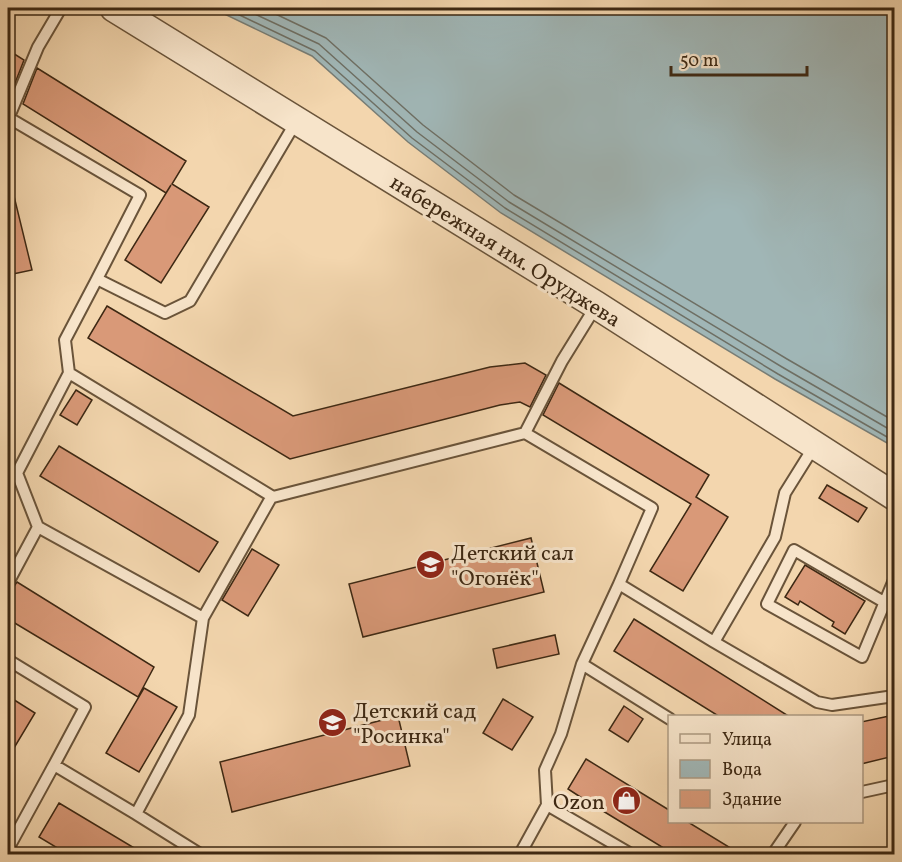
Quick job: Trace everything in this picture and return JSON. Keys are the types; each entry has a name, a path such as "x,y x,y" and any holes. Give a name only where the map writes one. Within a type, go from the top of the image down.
{"street":[{"name":"набережная им. Оруджева","path":"114,8 596,305 894,496"}],"lane":[{"path":"61,8 38,47 8,119 140,195 65,340 69,373 17,473 38,527 203,618"},
{"path":"98,279 165,313 190,301 297,120"},
{"path":"525,433 562,361 596,305"},
{"path":"69,373 272,496 525,433 652,508 582,664 561,734 545,770 547,805 520,855"},
{"path":"714,642 775,537 785,493 815,445"},
{"path":"136,814 189,715 203,618 272,496"},
{"path":"8,583 38,527"},
{"path":"884,602 794,550 767,604 861,657 894,580"},
{"path":"619,584 817,702 832,705 894,696"},
{"path":"8,660 85,707 8,849"},
{"path":"582,664 668,718"},
{"path":"54,765 200,855"},
{"path":"863,792 894,785"},
{"path":"547,805 631,855"},
{"path":"773,855 794,823"}],"water":[{"path":"216,8 894,8 894,447 775,379 501,213 408,142 312,56"}],"building":[{"path":"8,50 24,60 10,96 8,95"},
{"path":"37,68 186,161 172,184 209,207 161,283 125,260 171,185 166,193 23,104"},
{"path":"13,192 32,270 8,275 8,193"},
{"path":"107,306 293,416 490,367 525,363 546,375 530,407 520,402 500,405 290,459 88,338"},
{"path":"559,383 709,475 696,497 728,517 683,591 650,571 691,504 543,415"},
{"path":"76,390 92,400 77,425 60,415"},
{"path":"59,446 218,542 199,572 40,476"},
{"path":"827,485 867,508 858,522 819,498"},
{"path":"531,538 544,592 363,637 349,584"},
{"path":"252,549 279,565 248,616 222,600"},
{"path":"805,565 865,601 845,634 832,626 834,622 800,601 798,605 785,597"},
{"path":"17,582 154,667 138,697 8,619 8,590 12,589"},
{"path":"634,619 787,715 717,715 614,651"},
{"path":"555,635 559,654 497,668 493,649"},
{"path":"144,688 177,707 139,772 106,753"},
{"path":"8,696 35,713 8,758"},
{"path":"503,699 533,717 512,750 483,733"},
{"path":"624,706 643,719 628,742 609,730"},
{"path":"894,715 894,756 863,764 863,722"},
{"path":"398,716 410,766 232,812 220,762"},
{"path":"586,759 668,809 668,823 690,823 742,855 675,855 568,789"},
{"path":"59,803 146,855 69,855 39,837"}],"place":[{"name":"Детский сал \"Огонёк\"","path":"430,565"},
{"name":"Детский сад \"Росинка\"","path":"332,723"},
{"name":"Ozon","path":"626,801"}]}
